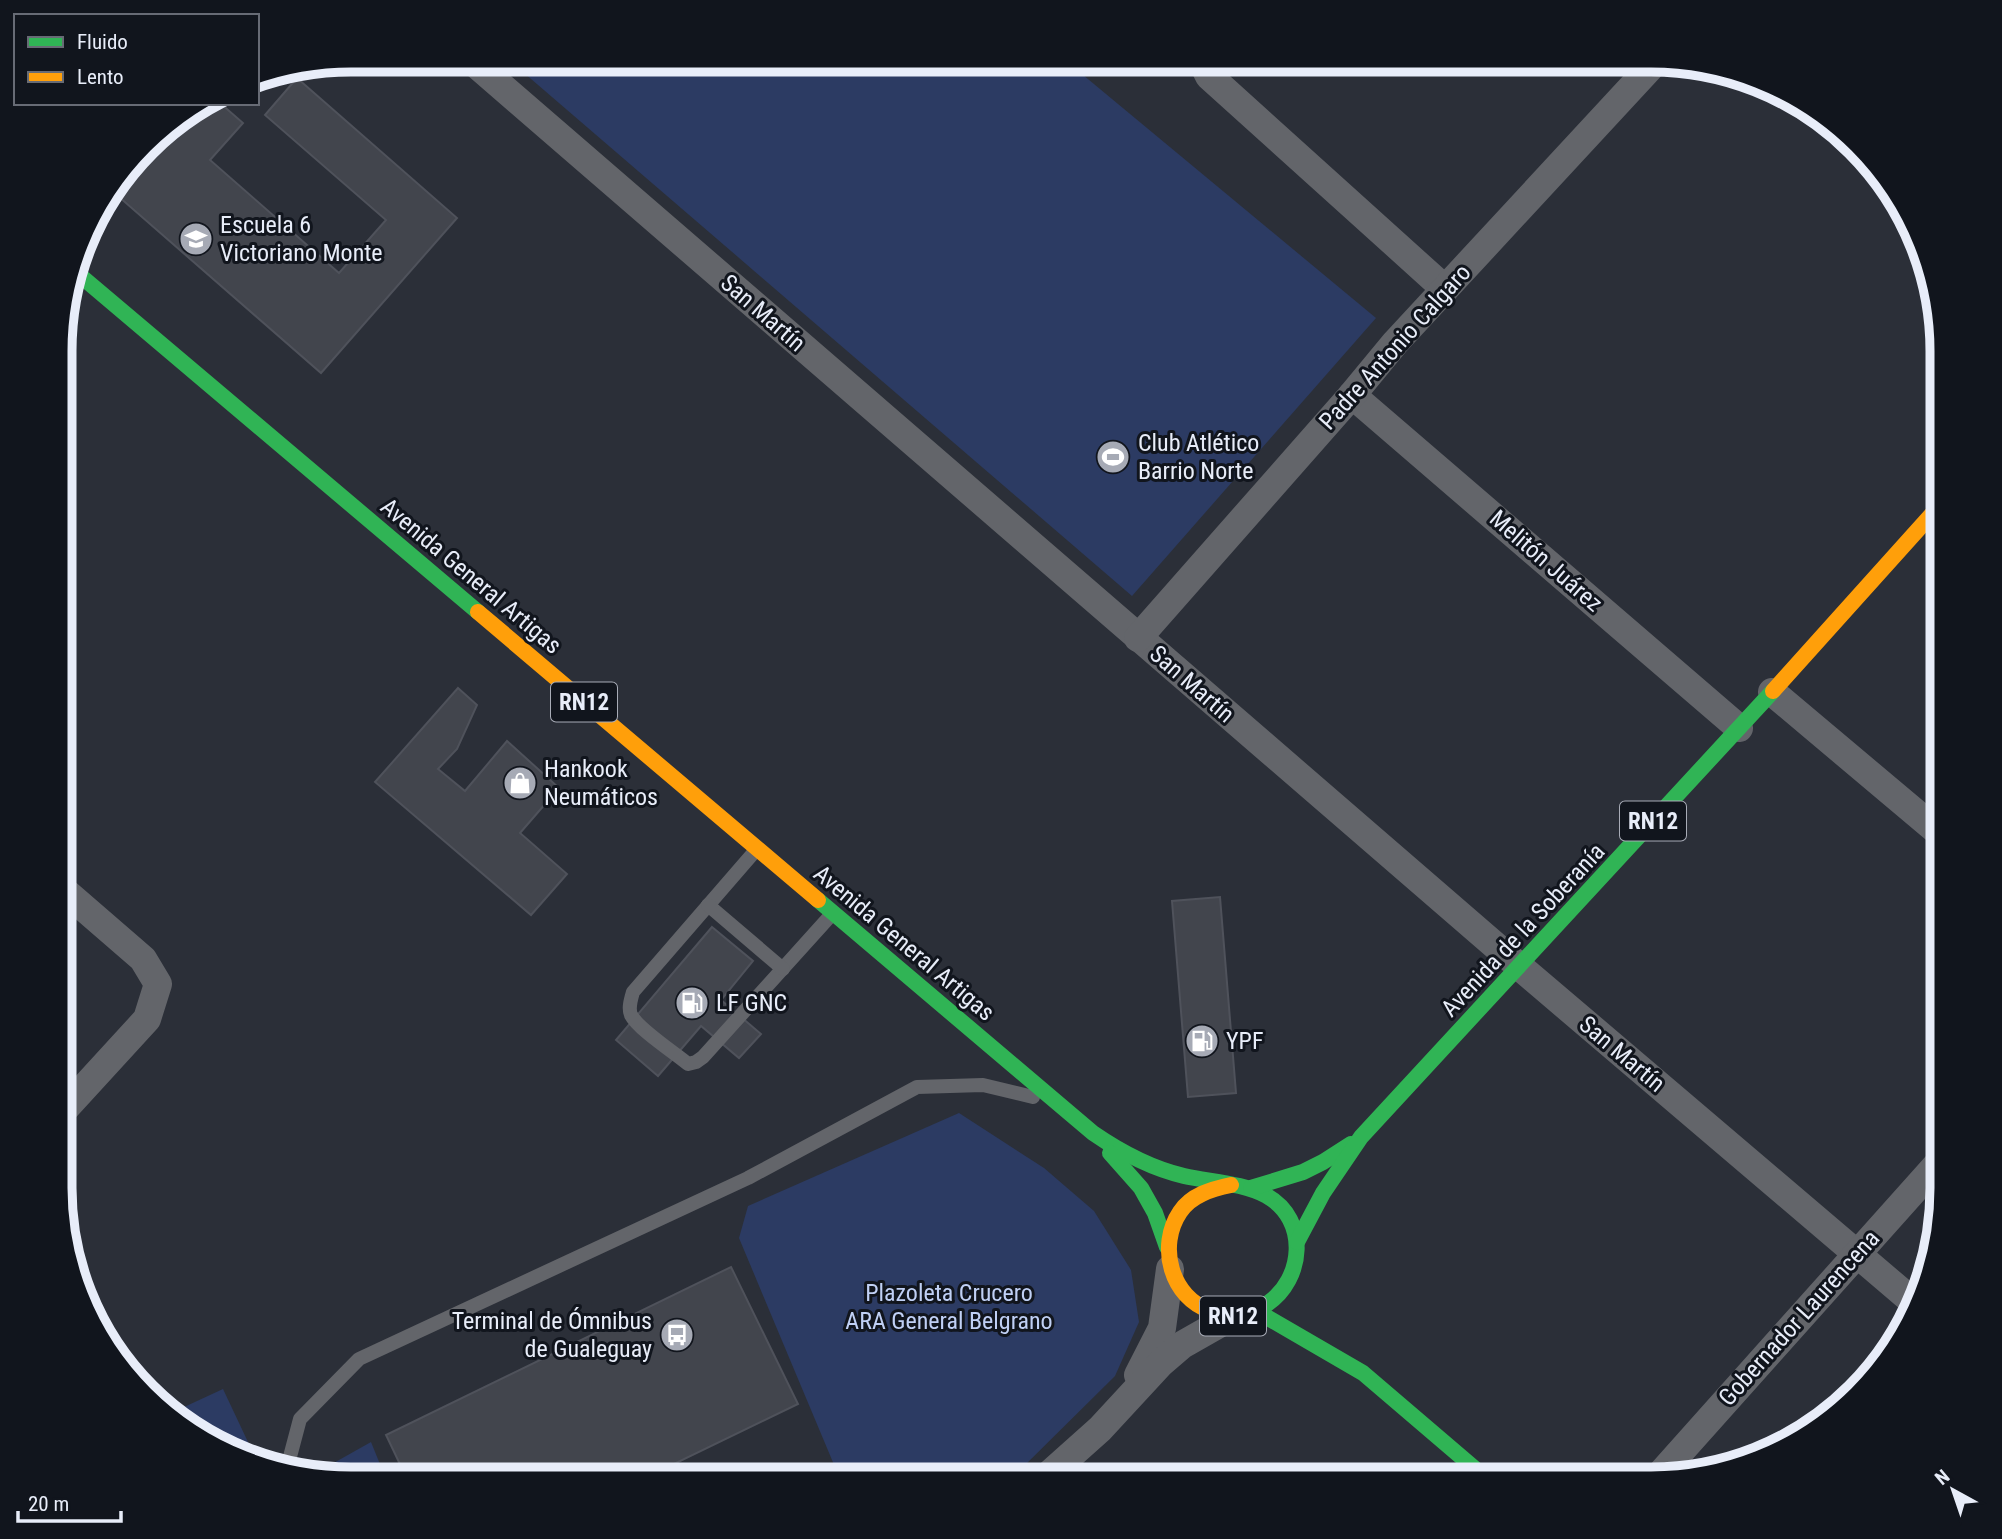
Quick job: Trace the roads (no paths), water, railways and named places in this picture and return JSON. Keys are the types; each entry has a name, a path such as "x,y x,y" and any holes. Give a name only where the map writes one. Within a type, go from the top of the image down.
{"main road":[{"name":"Avenida General Artigas","path":"82,277 1093,1133 1135,1161 1160,1170 1231,1185"},
{"name":"Avenida de la Soberanía","path":"1297,1242 1323,1193 1361,1137 1520,967 1930,516"},
{"name":"Avenida General Artigas","path":"1093,1133 1141,1188 1155,1213 1169,1258"},
{"name":"Avenida de la Soberanía","path":"1251,1188 1323,1163 1361,1137"},
{"name":"RN12","path":"1231,1185 1251,1188 1268,1195 1282,1208 1292,1224 1297,1242 1296,1264 1289,1283 1274,1300 1244,1313 1213,1313 1194,1303 1179,1289 1169,1258 1171,1228 1181,1211 1194,1198 1212,1189 1231,1185"},
{"path":"1244,1313 1363,1373 1473,1467"}],"street":[{"name":"San Martín","path":"485,72 1520,967 1908,1297"},
{"path":"1207,72 1445,289"},
{"name":"Padre Antonio Calgaro","path":"1138,638 1395,343 1646,72"},
{"name":"Melitón Juárez","path":"1352,395 1739,728"},
{"path":"1772,692 1930,825"},
{"path":"72,897 144,959 158,984 147,1019 72,1101"},
{"name":"Gobernador Laurencena","path":"1667,1467 1930,1172"},
{"name":"RN12","path":"1100,1429 1141,1371 1162,1328 1169,1258"},
{"name":"RN12","path":"1100,1429 1161,1363 1182,1345 1244,1313"},
{"path":"1057,1467 1100,1429"}],"lane":[{"path":"757,849 633,992 630,1013 639,1025 688,1064 696,1062 833,913"},
{"path":"708,905 783,969"},
{"path":"289,1460 300,1419 359,1359 748,1178 917,1087 983,1085 1058,1103"}],"place":[{"name":"Escuela 6 Victoriano Monte","path":"196,239"},
{"name":"Club Atlético Barrio Norte","path":"1113,457"},
{"name":"Hankook Neumáticos","path":"520,783"},
{"name":"LF GNC","path":"692,1003"},
{"name":"YPF","path":"1202,1041"},
{"name":"Terminal de Ómnibus de Gualeguay","path":"677,1335"}],"park label":[{"name":"Plazoleta Crucero ARA General Belgrano","path":"949,1307"}]}
